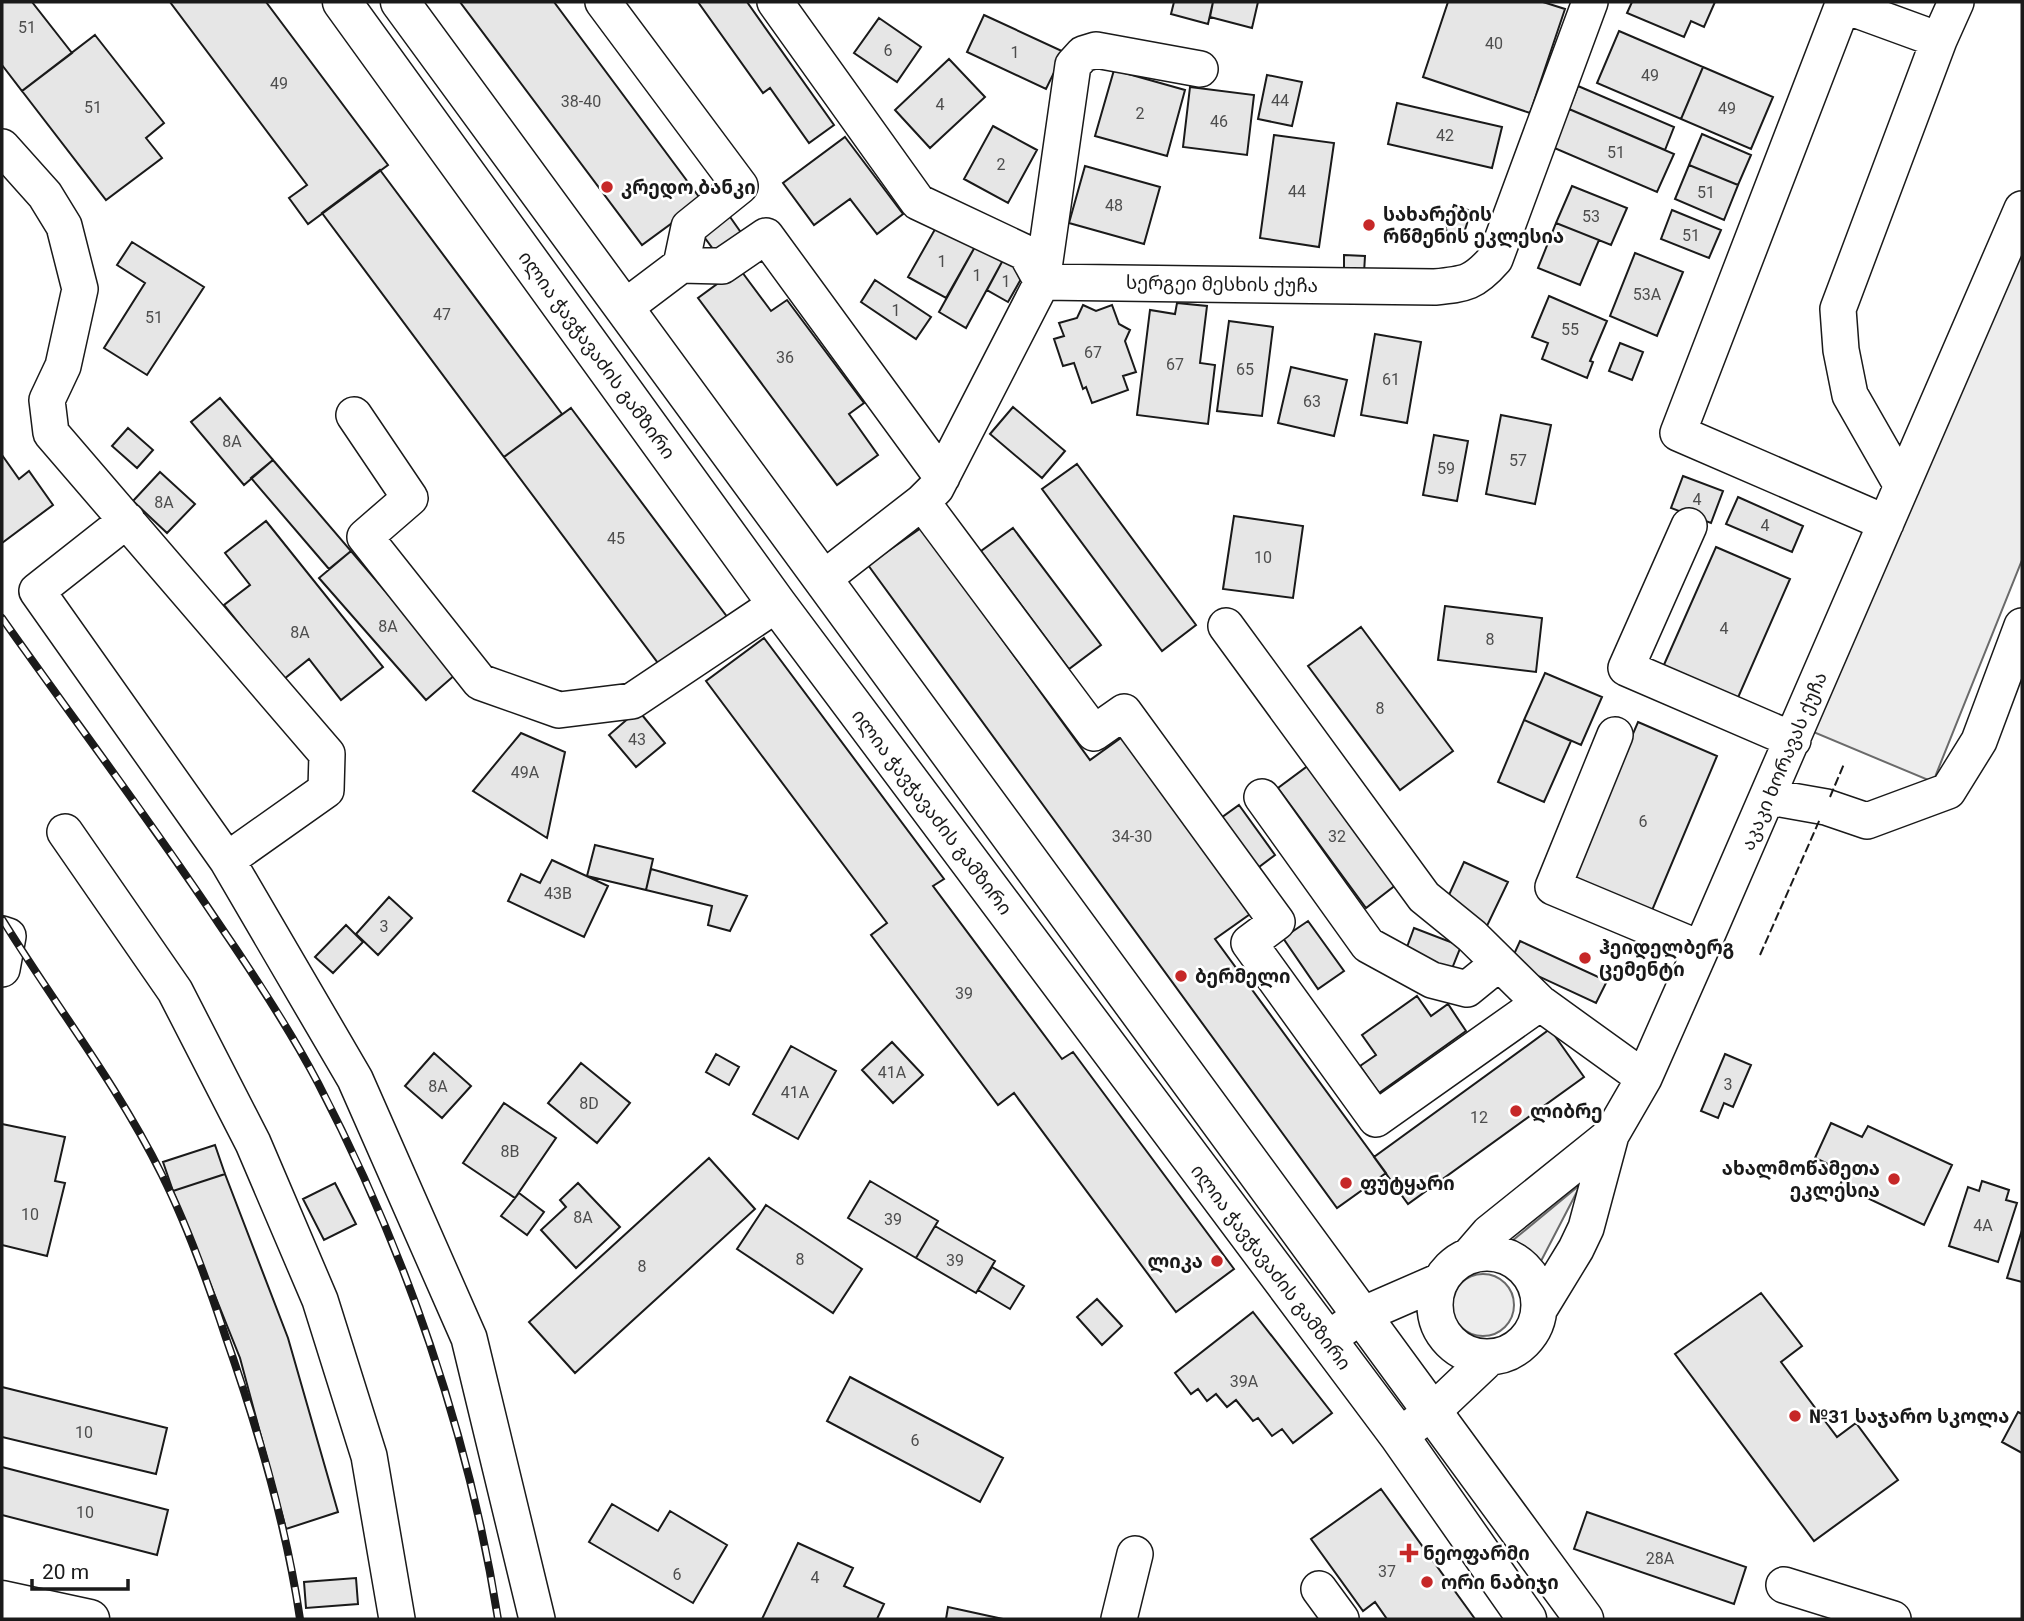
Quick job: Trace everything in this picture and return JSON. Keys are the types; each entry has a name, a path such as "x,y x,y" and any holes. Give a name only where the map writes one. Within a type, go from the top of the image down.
{"main road":[{"name":"ილია ჭავჭავაძის გამზირი","path":"342,2 777,604 1399,1436 1527,1619"},
{"path":"400,2 1584,1619"},
{"path":"2,1600 90,1619"}],"street":[{"path":"603,2 740,186 689,227 681,265"},
{"path":"775,2 918,202 1026,253 1042,282"},
{"name":"სერგეი მესხის ქუჩა","path":"1042,282 1435,287 1465,285 1485,271 1495,259 1590,2"},
{"path":"1902,486 1850,395 1841,351 1839,309 1939,40 1956,2"},
{"path":"1886,523 1678,433 1843,3 1939,40"},
{"path":"823,579 932,489 1042,282 1073,65 1083,54 1096,50 1200,69"},
{"path":"2,147 45,195 64,226 80,289 63,366 47,400 51,433 327,754 326,790 227,860"},
{"name":"აკაკი ხორავას ქუჩა","path":"1540,1308 1586,1228 1611,1135 1644,1079 1769,797 2022,209"},
{"path":"624,308 681,265 722,266 766,236 1094,733 1124,712 1277,922 1249,943 1376,1119 1540,1003"},
{"path":"354,415 410,498 365,537 480,682 559,710 632,701 777,604"},
{"path":"127,520 37,591 227,860 355,1079 469,1338 537,1619"},
{"path":"1689,526 1626,668 1793,740"},
{"path":"1226,626 1424,898 1472,936 1540,1003 1644,1079"},
{"path":"1769,797 1826,807 1867,821 1948,791 1979,741 2022,629"},
{"path":"1615,735 1553,887 1701,949"},
{"path":"1262,797 1368,946 1432,980 1467,989 1499,963"},
{"path":"65,832 175,991 253,1143 315,1288 369,1455 397,1619"},
{"path":"2,934 8,936 2,970"},
{"path":"1470,1255 1487,1252 1504,1255 1519,1263 1531,1276 1538,1292 1540,1308 1535,1326 1526,1342 1509,1353 1489,1358 1467,1354 1449,1342 1437,1324 1434,1302 1440,1281 1451,1266 1470,1255 1489,1233 1611,1135"},
{"path":"1327,1340 1362,1315 1440,1281"},
{"path":"1399,1436 1432,1412 1489,1358"},
{"path":"1119,1619 1135,1554"},
{"path":"1784,1585 1892,1619"},
{"path":"1319,1589 1341,1619"}],"shaded area":[{"path":"2022,209 2022,560 1933,782 1811,731"},
{"path":"1581,1184 1540,1263 1523,1245 1512,1241"},
{"path":"1483,1274 1495,1276 1505,1283 1512,1293 1512,1317 1505,1327 1495,1334 1483,1336 1471,1334 1461,1327 1454,1317 1452,1305 1454,1293 1461,1283 1471,1276"}],"building":[{"path":"2,2 32,2 72,53 22,91 2,65"},
{"path":"170,2 266,2 388,165 308,224 289,198 307,185"},
{"path":"460,2 554,2 702,201 642,245"},
{"path":"698,2 747,2 834,125 809,143 770,88 763,93"},
{"path":"1174,2 1213,2 1208,24 1171,14"},
{"path":"1213,2 1258,2 1252,28 1210,17"},
{"path":"1448,2 1543,2 1565,9 1530,113 1423,77"},
{"path":"1632,2 1715,2 1704,27 1691,21 1684,37 1627,13"},
{"path":"984,15 1064,52 1046,89 967,52"},
{"path":"879,18 921,47 897,82 854,53"},
{"path":"1619,31 1703,67 1681,119 1597,83"},
{"path":"95,35 164,123 146,138 162,158 106,200 22,91"},
{"path":"949,59 985,97 930,148 895,110"},
{"path":"1703,67 1773,97 1751,149 1681,119"},
{"path":"1114,70 1185,90 1167,156 1095,136"},
{"path":"1267,75 1302,82 1292,126 1258,119"},
{"path":"1578,86 1674,127 1665,150 1569,109"},
{"path":"1190,87 1254,95 1247,155 1183,147"},
{"path":"1397,103 1502,127 1492,168 1388,144"},
{"path":"1569,109 1674,154 1657,192 1552,147"},
{"path":"993,126 1037,150 1008,203 964,179"},
{"path":"1702,134 1751,155 1738,185 1689,165"},
{"path":"1274,135 1334,143 1319,247 1260,238"},
{"path":"845,137 903,214 877,234 850,199 814,225 783,183"},
{"path":"1689,165 1738,185 1724,220 1675,199"},
{"path":"1085,166 1160,187 1144,244 1069,223"},
{"path":"380,170 562,414 504,457 322,213"},
{"path":"1572,186 1627,208 1611,245 1556,223"},
{"path":"1454,205 1471,211 1463,236 1445,230"},
{"path":"1672,210 1721,230 1709,258 1661,239"},
{"path":"728,214 742,234 716,253 702,234"},
{"path":"1556,223 1599,240 1580,285 1538,268"},
{"path":"938,224 976,245 946,298 908,277"},
{"path":"132,242 204,287 147,375 104,348 145,283 117,265"},
{"path":"976,245 1003,260 966,328 939,312"},
{"path":"1635,253 1683,272 1657,336 1610,316"},
{"path":"1344,255 1365,256 1364,273 1344,273"},
{"path":"1003,260 1025,272 1008,302 987,290"},
{"path":"739,268 771,311 787,300 864,403 849,414 878,455 837,485 698,298"},
{"path":"875,280 931,317 916,339 861,302"},
{"path":"1549,296 1607,321 1590,361 1593,362 1587,378 1542,359 1548,343 1532,337"},
{"path":"1177,303 1207,306 1200,363 1215,365 1208,424 1137,415 1150,310 1175,314"},
{"path":"1083,305 1096,311 1112,305 1119,324 1130,330 1125,341 1136,372 1123,376 1128,390 1092,403 1086,387 1083,389 1074,363 1063,366 1054,339 1064,336 1059,323 1077,318"},
{"path":"1229,321 1273,327 1262,416 1217,411"},
{"path":"1375,334 1421,342 1407,423 1361,415"},
{"path":"1620,343 1643,352 1632,380 1609,371"},
{"path":"1291,367 1347,380 1334,436 1278,423"},
{"path":"220,398 273,460 244,485 191,422"},
{"path":"1013,407 1065,451 1042,478 990,434"},
{"path":"571,408 728,618 661,667 504,457"},
{"path":"1501,415 1551,425 1535,504 1486,494"},
{"path":"128,428 153,450 137,468 112,446"},
{"path":"1434,435 1468,441 1457,501 1423,495"},
{"path":"2,455 19,479 29,471 53,505 2,543"},
{"path":"273,460 351,551 329,569 251,478"},
{"path":"1077,464 1196,625 1162,651 1042,489"},
{"path":"160,472 195,504 167,533 133,501"},
{"path":"1683,476 1723,491 1711,523 1671,508"},
{"path":"1738,497 1803,526 1792,552 1726,524"},
{"path":"1234,516 1303,526 1293,598 1223,589"},
{"path":"266,521 383,667 341,700 309,659 284,679 224,605 250,585 225,553"},
{"path":"921,528 1090,760 1125,735 1253,912 1215,939 1386,1173 1337,1208 868,565"},
{"path":"1013,528 1101,645 1069,669 981,551"},
{"path":"1716,547 1790,579 1733,709 1659,676"},
{"path":"351,551 456,674 426,700 319,578"},
{"path":"1445,606 1542,618 1536,672 1438,660"},
{"path":"1361,627 1453,751 1400,790 1308,666"},
{"path":"764,638 944,879 933,886 1062,1059 1073,1052 1234,1269 1176,1312 1014,1093 998,1105 871,935 887,923 706,681"},
{"path":"1545,673 1602,697 1581,745 1524,720"},
{"path":"638,710 665,743 636,767 609,735"},
{"path":"1524,720 1571,741 1544,802 1498,782"},
{"path":"1638,722 1717,756 1648,920 1568,886"},
{"path":"521,733 565,752 547,838 473,791"},
{"path":"1309,765 1397,884 1366,908 1278,788"},
{"path":"1239,805 1275,855 1251,873 1214,823"},
{"path":"595,845 653,859 646,890 587,876"},
{"path":"552,860 608,886 584,937 508,901 521,874 540,883"},
{"path":"1464,862 1508,882 1486,928 1443,908"},
{"path":"651,869 747,896 730,931 708,925 712,906 646,890"},
{"path":"389,897 412,918 378,955 356,934"},
{"path":"1308,921 1344,971 1318,989 1283,938"},
{"path":"346,925 363,942 333,973 315,957"},
{"path":"1414,928 1461,946 1449,976 1403,958"},
{"path":"1520,941 1607,981 1596,1003 1510,963"},
{"path":"1417,996 1431,1016 1448,1004 1466,1031 1379,1093 1360,1066 1376,1055 1362,1035"},
{"path":"1550,1029 1584,1077 1408,1204 1374,1157"},
{"path":"892,1042 923,1075 893,1103 862,1070"},
{"path":"791,1046 836,1071 798,1139 753,1114"},
{"path":"434,1053 471,1086 442,1118 405,1086"},
{"path":"716,1054 739,1067 729,1085 706,1072"},
{"path":"1725,1054 1751,1065 1733,1107 1724,1103 1718,1118 1701,1111"},
{"path":"581,1063 630,1103 597,1143 548,1103"},
{"path":"504,1103 556,1138 515,1198 463,1163"},
{"name":"ახალმოწამეთა ეკლესია","path":"1831,1123 1862,1137 1868,1126 1952,1165 1924,1225 1840,1185 1846,1172 1815,1158"},
{"path":"2,1124 65,1137 55,1181 65,1183 47,1256 2,1245"},
{"path":"215,1145 225,1174 173,1191 163,1162"},
{"path":"709,1158 755,1209 575,1373 529,1322"},
{"path":"225,1174 288,1338 338,1512 286,1529 240,1358 173,1191"},
{"path":"870,1181 938,1221 916,1258 848,1218"},
{"path":"1982,1181 2009,1190 2006,1200 2017,1203 1998,1262 1949,1246 1968,1187 1979,1191"},
{"path":"335,1183 356,1224 324,1240 303,1199"},
{"path":"578,1183 620,1227 576,1268 541,1230 566,1207 560,1200"},
{"path":"519,1193 544,1212 527,1235 501,1216"},
{"path":"766,1205 862,1269 833,1313 737,1249"},
{"path":"935,1226 995,1261 976,1293 916,1258"},
{"path":"2022,1230 2022,1282 2007,1278"},
{"path":"992,1267 1024,1286 1010,1309 978,1290"},
{"path":"1761,1293 1802,1346 1781,1362 1837,1437 1856,1423 1898,1480 1814,1541 1675,1354"},
{"path":"1097,1299 1122,1326 1102,1345 1077,1317"},
{"path":"1253,1312 1332,1413 1293,1443 1282,1429 1272,1436 1258,1418 1253,1421 1236,1400 1227,1407 1216,1394 1207,1401 1198,1389 1191,1394 1175,1373"},
{"path":"850,1377 1003,1458 980,1502 827,1421"},
{"path":"2,1387 167,1428 156,1474 2,1437"},
{"path":"2018,1412 2022,1414 2022,1453 2002,1442"},
{"path":"2,1467 168,1510 157,1555 2,1515"},
{"path":"1381,1489 1475,1619 1387,1619 1375,1602 1363,1611 1311,1539"},
{"path":"612,1504 658,1531 670,1511 727,1545 693,1603 589,1542"},
{"path":"1587,1512 1746,1567 1734,1604 1574,1549"},
{"path":"798,1543 853,1568 844,1586 884,1604 877,1619 762,1619"},
{"path":"356,1578 358,1604 306,1608 304,1582"},
{"path":"948,1607 1003,1619 946,1619"}],"railway":[{"path":"2,618 166,847 258,982 307,1062 350,1146 406,1277 430,1344 470,1480 498,1619"},
{"path":"2,919 106,1077 144,1141 180,1215 212,1297 260,1442 287,1547 300,1619"}],"fence":[{"path":"1830,797 1844,764"},
{"path":"1760,955 1820,819"}],"place":[{"name":"კრედო ბანკი","path":"607,187"},
{"name":"სახარების რწმენის ეკლესია","path":"1369,225"},
{"name":"ჰეიდელბერგ ცემენტი","path":"1585,958"},
{"name":"ბერმელი","path":"1181,976"},
{"name":"ლიბრე","path":"1516,1111"},
{"name":"ახალმოწამეთა ეკლესია","path":"1894,1179"},
{"name":"ფუტყარი","path":"1346,1183"},
{"name":"ლიკა","path":"1217,1261"},
{"name":"№31 საჯარო სკოლა","path":"1795,1416"},
{"name":"ნეოფარმი","path":"1409,1553"},
{"name":"ორი ნაბიჯი","path":"1427,1582"}]}
